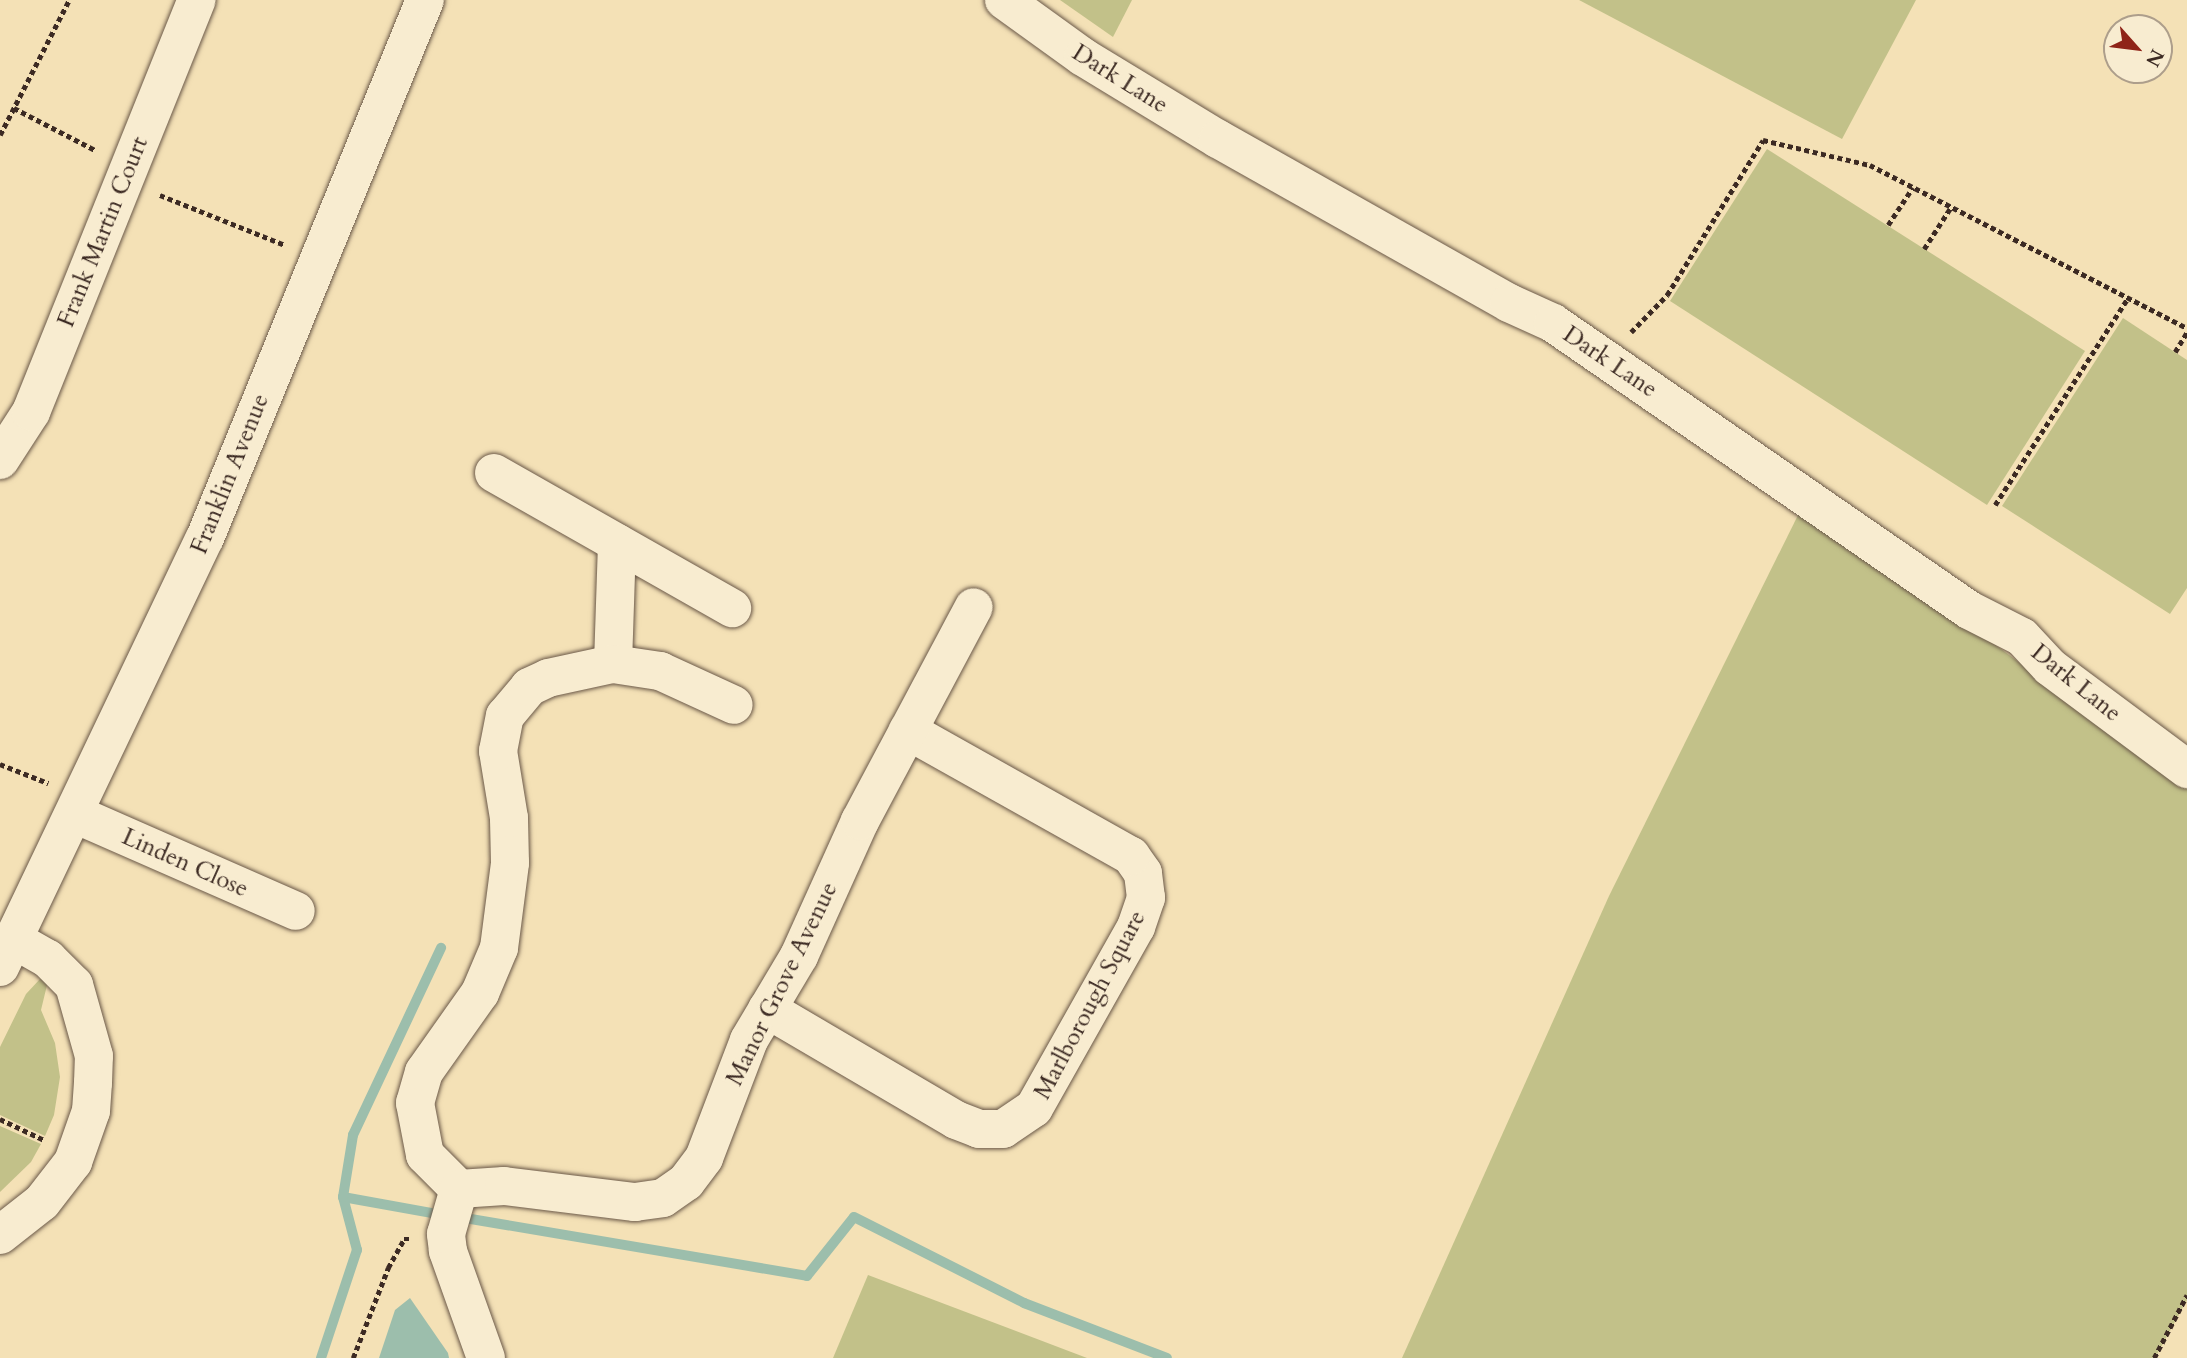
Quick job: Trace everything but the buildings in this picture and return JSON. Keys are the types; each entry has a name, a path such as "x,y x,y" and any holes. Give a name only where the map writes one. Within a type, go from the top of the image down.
{"street":[{"name":"Frank Martin Court","path":"0,460 30,412 197,0"},
{"name":"Franklin Avenue","path":"0,1235 42,1202 76,1155 91,1111 94,1056 74,985 48,959 7,953 205,538 425,0"},
{"name":"Dark Lane","path":"1019,4 1083,57 1207,132 1509,303 1553,323 1969,610 2022,637 2050,667 2187,769"},
{"path":"495,473 732,608"},
{"path":"614,664 617,543"},
{"name":"Manor Grove Avenue","path":"454,1206 504,1186 635,1202 675,1191 704,1158 749,1040 799,956 860,821 974,607"},
{"path":"486,1358 448,1251 454,1206 425,1155 415,1102 424,1072 480,993 499,948 510,863 500,731 515,701 529,687 569,671 614,664 660,671 734,705"},
{"name":"Marlborough Square","path":"767,1009 956,1120 979,1129 1003,1129 1034,1108 1136,927 1146,898 1143,873 1130,856 908,731"},
{"name":"Linden Close","path":"79,806 296,911"}],"path":[{"path":"0,135 69,0"},
{"path":"14,108 127,175 318,258"},
{"path":"1606,358 1667,295 1763,139 1870,165 1951,206 2187,330 2175,352"},
{"path":"1888,225 1913,187"},
{"path":"1924,249 1951,206"},
{"path":"1995,505 2128,298"},
{"path":"0,764 79,806"},
{"path":"0,1119 76,1155"},
{"path":"353,1358 366,1318 388,1268"},
{"path":"2154,1358 2187,1295"}],"shaded area":[{"path":"1060,0 1132,0 1113,37"},
{"path":"1579,0 1916,0 1842,139"},
{"path":"1767,149 2085,351 1987,505 1670,301"},
{"path":"2123,318 2187,360 2187,588 2170,614 2002,506"},
{"path":"1804,503 2187,787 2187,1300 2155,1358 1402,1358 1609,896"},
{"path":"40,979 48,981 41,1010 55,1043 60,1077 54,1115 45,1136 0,1115 0,1047 26,994"},
{"path":"0,1126 41,1144 31,1162 0,1192"},
{"path":"868,1275 1087,1358 833,1358"},
{"path":"410,1298 449,1358 379,1358 395,1310"}],"waterway":[{"path":"321,1358 357,1250 343,1197 353,1135 441,948"},
{"path":"343,1197 443,1215"},
{"path":"459,1217 807,1276 854,1217 1024,1303 1167,1358"}]}
